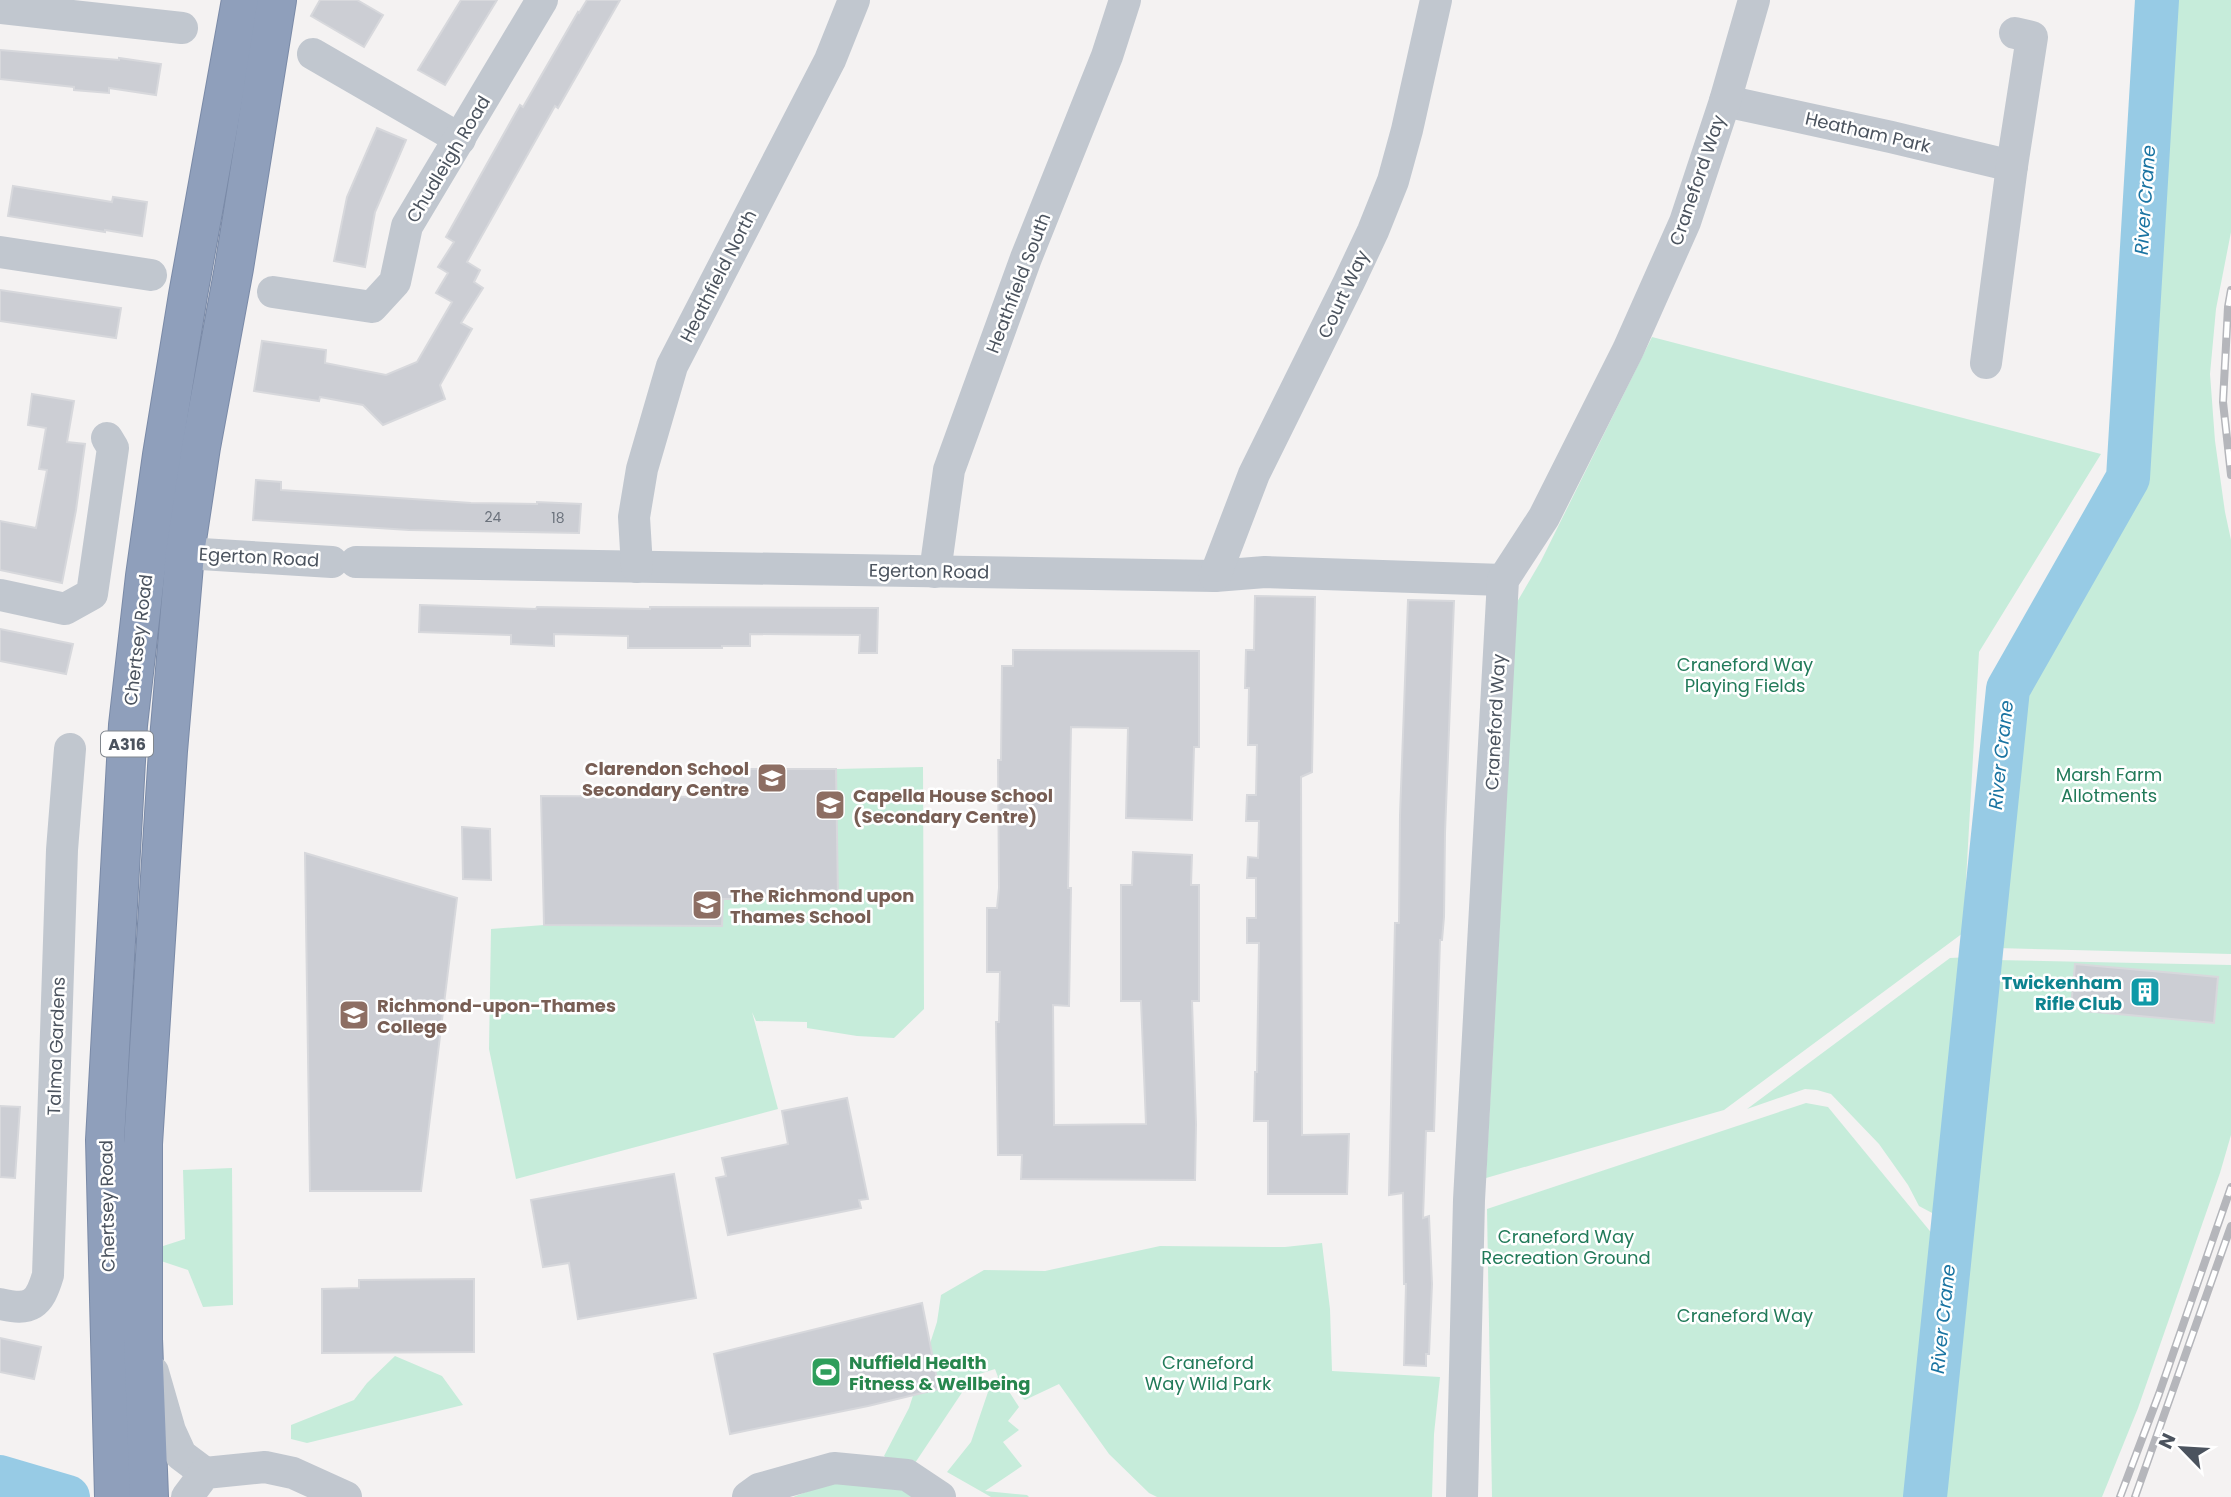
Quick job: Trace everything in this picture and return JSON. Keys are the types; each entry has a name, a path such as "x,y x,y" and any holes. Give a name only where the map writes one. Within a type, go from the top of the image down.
{"highway":[{"name":"Chertsey Road","path":"114,1497 105,1140 128,725 162,454 240,0"},
{"name":"Chertsey Road","path":"149,1497 143,1339 143,1144 168,751 186,553 201,447 234,268 277,0"}],"street":[{"name":"Chudleigh Road","path":"273,292 372,307 395,282 407,226 542,0"},
{"name":"Heathfield North","path":"637,567 634,517 642,469 672,366 830,60 854,0"},
{"name":"Heathfield South","path":"935,572 949,470 1026,258 1107,57 1125,0"},
{"name":"Court Way","path":"1215,576 1254,474 1335,313 1393,181 1436,0"},
{"name":"Craneford Way","path":"1462,1497 1469,1200 1503,580 1544,517 1628,349 1685,222 1754,0"},
{"path":"0,8 182,28"},
{"path":"1986,363 2032,37 2015,33"},
{"path":"313,54 460,139"},
{"name":"Heatham Park","path":"1724,101 2012,166"},
{"path":"0,252 151,275"},
{"path":"0,595 65,608 92,594 113,448 107,438"},
{"name":"Egerton Road","path":"186,553 344,562 1215,576 1265,572 1503,580"},
{"name":"Talma Gardens","path":"0,1304 27,1307 34,1303 44,1289 48,1275 62,850 70,749"},
{"path":"143,1339 170,1431 196,1485 265,1466 293,1473 346,1497"},
{"path":"748,1497 759,1489 834,1468 907,1475 940,1497"}],"green space":[{"name":"Marsh Farm Allotments","path":"2164,0 2231,0 2231,232 2216,309 2210,374 2215,441 2231,540 2231,954 1996,948 2021,704 2138,479"},
{"name":"Craneford Way Playing Fields","path":"1652,337 2101,454 1979,652 1963,933 1724,1110 1486,1178 1517,602 1541,561"},
{"path":"923,767 924,1009 894,1038 857,1036 807,1028 807,1022 756,1021 752,1012 778,1109 516,1179 489,1049 491,929 544,925 722,926 723,899 838,899 836,769"},
{"path":"1971,957 1934,1214 1919,1206 1908,1185 1879,1144 1831,1094 1805,1089 1747,1109 1950,958"},
{"path":"1994,960 2231,965 2231,1135 2138,1408 2102,1497 1941,1497"},
{"name":"Craneford Way","path":"1806,1103 1828,1107 1934,1236 1910,1497 1492,1497 1487,1209"},
{"path":"232,1168 233,1305 203,1307 188,1270 161,1261 160,1247 185,1239 183,1170"},
{"name":"Craneford Way Wild Park","path":"1322,1243 1330,1309 1332,1371 1440,1377 1434,1434 1432,1497 1157,1497 1149,1493 1109,1454 1059,1384 1025,1400 1001,1379 1019,1407 1008,1421 1019,1430 1003,1442 1022,1466 985,1491 1029,1497 991,1497 947,1472 971,1442 988,1392 998,1377 995,1369 973,1376 907,1475 884,1456 909,1408 937,1322 941,1295 984,1270 1045,1271 1160,1246 1285,1247"},
{"path":"395,1356 442,1376 463,1405 307,1443 291,1439 291,1425 354,1400"},
{"path":"865,1470 929,1497 793,1497"}],"building":[{"path":"320,0 357,0 383,15 364,47 311,16"},
{"path":"461,0 497,0 445,85 418,70"},
{"path":"587,0 620,0 558,108 555,106 467,262 480,270 474,282 483,288 461,323 472,329 440,385 445,399 383,425 363,405 320,397 319,401 254,391 262,341 326,350 325,363 386,375 417,362 452,302 436,293 448,273 438,267 454,242 446,237 520,105 523,107"},
{"path":"0,50 119,58 161,64 156,95 109,88 109,93 74,90 74,87 0,79"},
{"path":"377,128 406,140 375,212 365,267 334,261 347,197"},
{"path":"13,186 112,202 113,197 147,202 142,236 8,216"},
{"path":"0,290 121,308 116,338 0,321"},
{"path":"32,394 74,401 67,442 85,444 62,583 0,570 0,521 36,528 47,470 39,469 46,428 28,425"},
{"path":"256,480 281,482 281,490 471,503 581,504 579,533 409,530 253,520"},
{"path":"1255,596 1315,597 1312,772 1301,777 1302,1135 1349,1134 1347,1194 1268,1194 1268,1121 1254,1121 1259,943 1247,943 1247,918 1256,918 1256,878 1247,878 1248,857 1258,858 1259,821 1246,821 1247,795 1256,795 1257,745 1248,745 1249,688 1245,688 1246,650 1254,650"},
{"path":"1408,600 1454,601 1434,1131 1426,1131 1423,1218 1429,1216 1432,1284 1429,1354 1426,1354 1426,1366 1404,1365 1406,1284 1403,1193 1389,1195 1395,923 1399,923"},
{"path":"420,605 536,609 878,608 877,653 859,653 860,635 750,634 750,646 722,648 628,648 628,636 554,634 554,646 511,644 511,635 419,632"},
{"path":"0,629 73,644 66,674 0,661"},
{"path":"1013,650 1199,651 1199,747 1194,747 1192,820 1126,818 1128,728 1071,727 1069,1006 1053,1005 1054,1125 1146,1124 1141,1001 1121,1001 1121,885 1132,885 1133,852 1192,855 1191,885 1199,885 1199,1001 1192,1001 1195,1180 1021,1179 1022,1155 998,1155 996,1022 999,1022 1000,972 987,972 987,908 997,908 1002,666 1013,666"},
{"path":"723,769 836,769 838,899 723,899 722,926 544,925 541,796 721,797"},
{"path":"462,827 490,829 491,880 463,879"},
{"path":"305,853 457,898 421,1191 310,1191"},
{"name":"Twickenham Rifle Club","path":"2075,964 2218,977 2214,1023 2086,1011 2087,1008 2071,1007"},
{"path":"847,1098 868,1199 859,1200 861,1208 728,1235 716,1178 726,1176 722,1158 788,1144 782,1111"},
{"path":"0,1106 20,1107 15,1178 0,1177"},
{"path":"674,1174 696,1298 578,1319 569,1263 543,1267 531,1200"},
{"path":"474,1279 474,1352 322,1353 322,1289 359,1288 359,1280"},
{"name":"Nuffield Health Fitness & Wellbeing","path":"922,1303 939,1389 730,1434 714,1354"},
{"path":"0,1338 41,1347 34,1379 0,1372"}],"waterway":[{"name":"River Crane","path":"1925,1497 2008,689 2128,478 2157,0"},
{"path":"0,1477 68,1497"}],"railway":[{"path":"2231,290 2223,402 2231,475"},
{"path":"2120,1497 2231,1187"},
{"path":"2135,1497 2231,1226"}],"place":[{"name":"Clarendon School Secondary Centre","path":"772,778"},
{"name":"Capella House School (Secondary Centre)","path":"830,805"},
{"name":"The Richmond upon Thames School","path":"707,905"},
{"name":"Twickenham Rifle Club","path":"2145,992"},
{"name":"Richmond-upon-Thames College","path":"354,1015"},
{"name":"Nuffield Health Fitness & Wellbeing","path":"826,1372"}],"park label":[{"name":"Craneford Way Recreation Ground","path":"1566,1246"}]}
